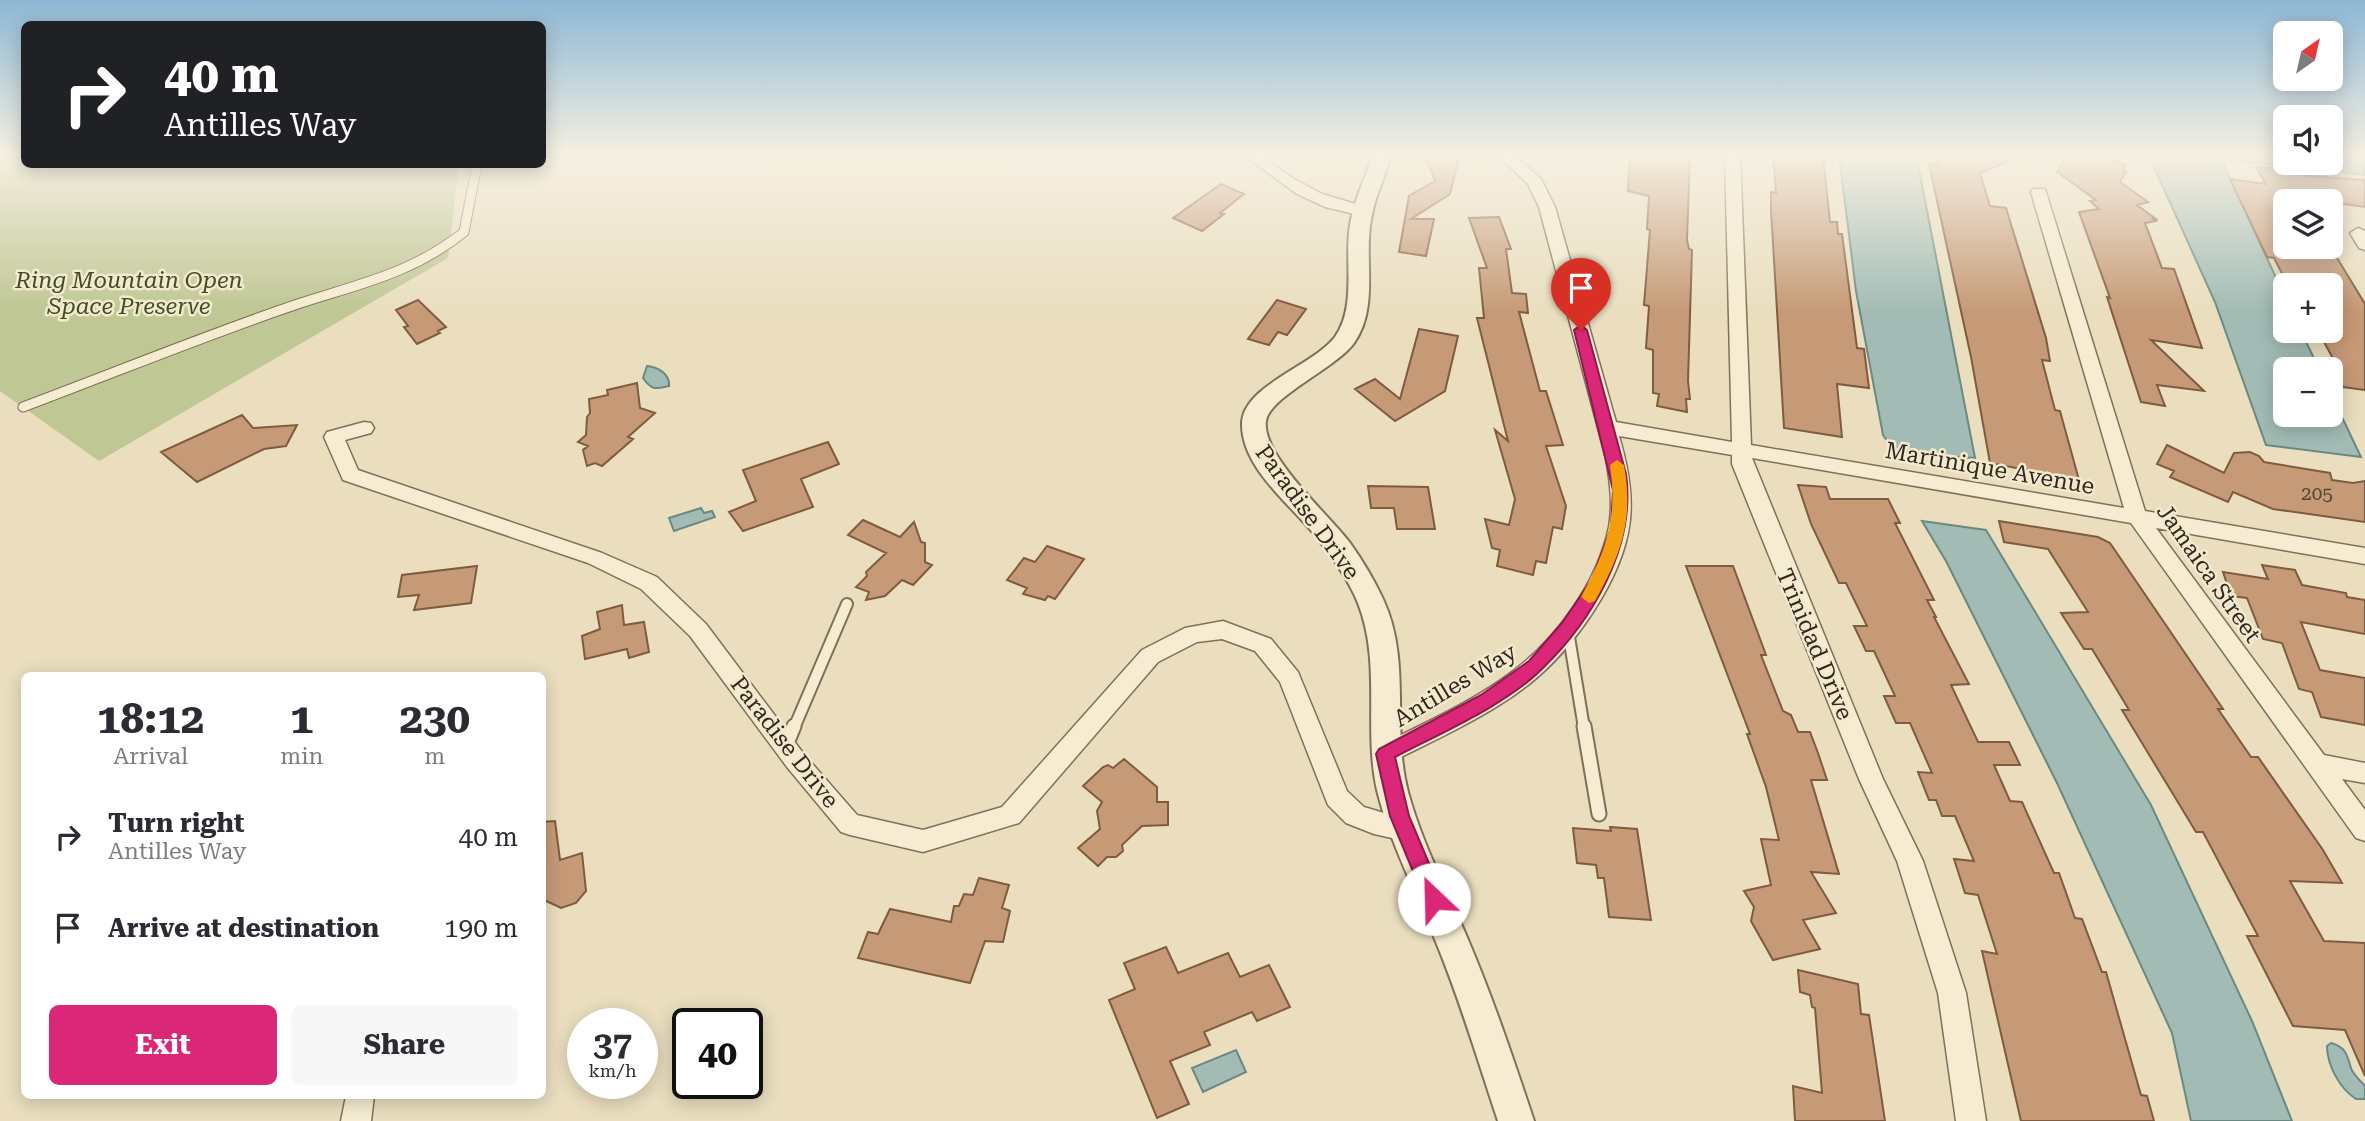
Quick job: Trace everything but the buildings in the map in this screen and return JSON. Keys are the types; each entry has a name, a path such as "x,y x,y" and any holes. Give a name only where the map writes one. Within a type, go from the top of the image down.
{"street":[{"path":"1338,206 1363,211"},
{"name":"Paradise Drive","path":"1365,206 1358,243 1357,305 1349,331 1344,341 1325,360 1265,399 1255,414 1253,432 1267,463 1330,537 1349,564 1375,613 1386,657 1385,754 1392,791 1405,830 1453,942 1516,1121"},
{"name":"Antilles Way","path":"1385,754 1469,710 1512,684 1535,666 1568,628 1599,581 1619,528 1621,490 1607,427 1547,206"},
{"name":"Trinidad Drive","path":"1734,206 1740,450 1744,471 1871,779 1910,861 1952,993 1971,1121"},
{"name":"Jamaica Street","path":"2043,206 2137,517 2365,830"},
{"name":"Martinique Avenue","path":"1607,427 2365,556"},
{"name":"Paradise Drive","path":"364,428 334,437 350,475 595,558 649,583 698,630 785,748 850,824 923,841 1010,816 1150,656 1193,634 1223,630 1263,645 1290,678 1337,798 1355,815 1383,827 1405,830"},
{"path":"2316,764 2365,773"},
{"path":"356,1121 360,1099"}],"lane":[{"path":"23,407 276,311 402,271 440,251 464,232 469,206"},
{"path":"785,748 847,604"},
{"path":"1568,628 1599,814"}],"green space":[{"name":"Ring Mountain Open Space Preserve","path":"0,206 454,206 448,258 99,461 0,391"}],"water":[{"path":"1845,206 1926,206 1975,458 1912,453 1890,443 1883,435 1856,291"},
{"path":"2172,206 2243,206 2274,273 2273,343 2307,343 2313,357 2273,357 2273,427 2343,427 2343,419 2361,457 2266,445 2215,302"},
{"path":"647,366 662,372 668,378 669,386 657,388 649,385 643,378"},
{"path":"701,508 704,513 712,511 715,517 674,531 669,518"},
{"path":"1922,521 1986,530 2151,805 2252,1021 2292,1121 2191,1121 2172,1033 2057,783 1946,561"},
{"path":"2331,1043 2345,1052 2353,1073 2365,1086 2365,1099 2356,1099 2350,1095 2336,1076 2329,1061 2327,1046"},
{"path":"1236,1050 1246,1072 1203,1092 1192,1068"}],"slow traffic":[{"path":"1589,597 1608,564 1619,528 1621,490 1617,465"}],"route":[{"path":"1434,899 1400,816 1385,754 1487,700 1535,666 1568,628 1599,581 1608,564 1619,528 1621,490 1616,458 1581,330"}]}
